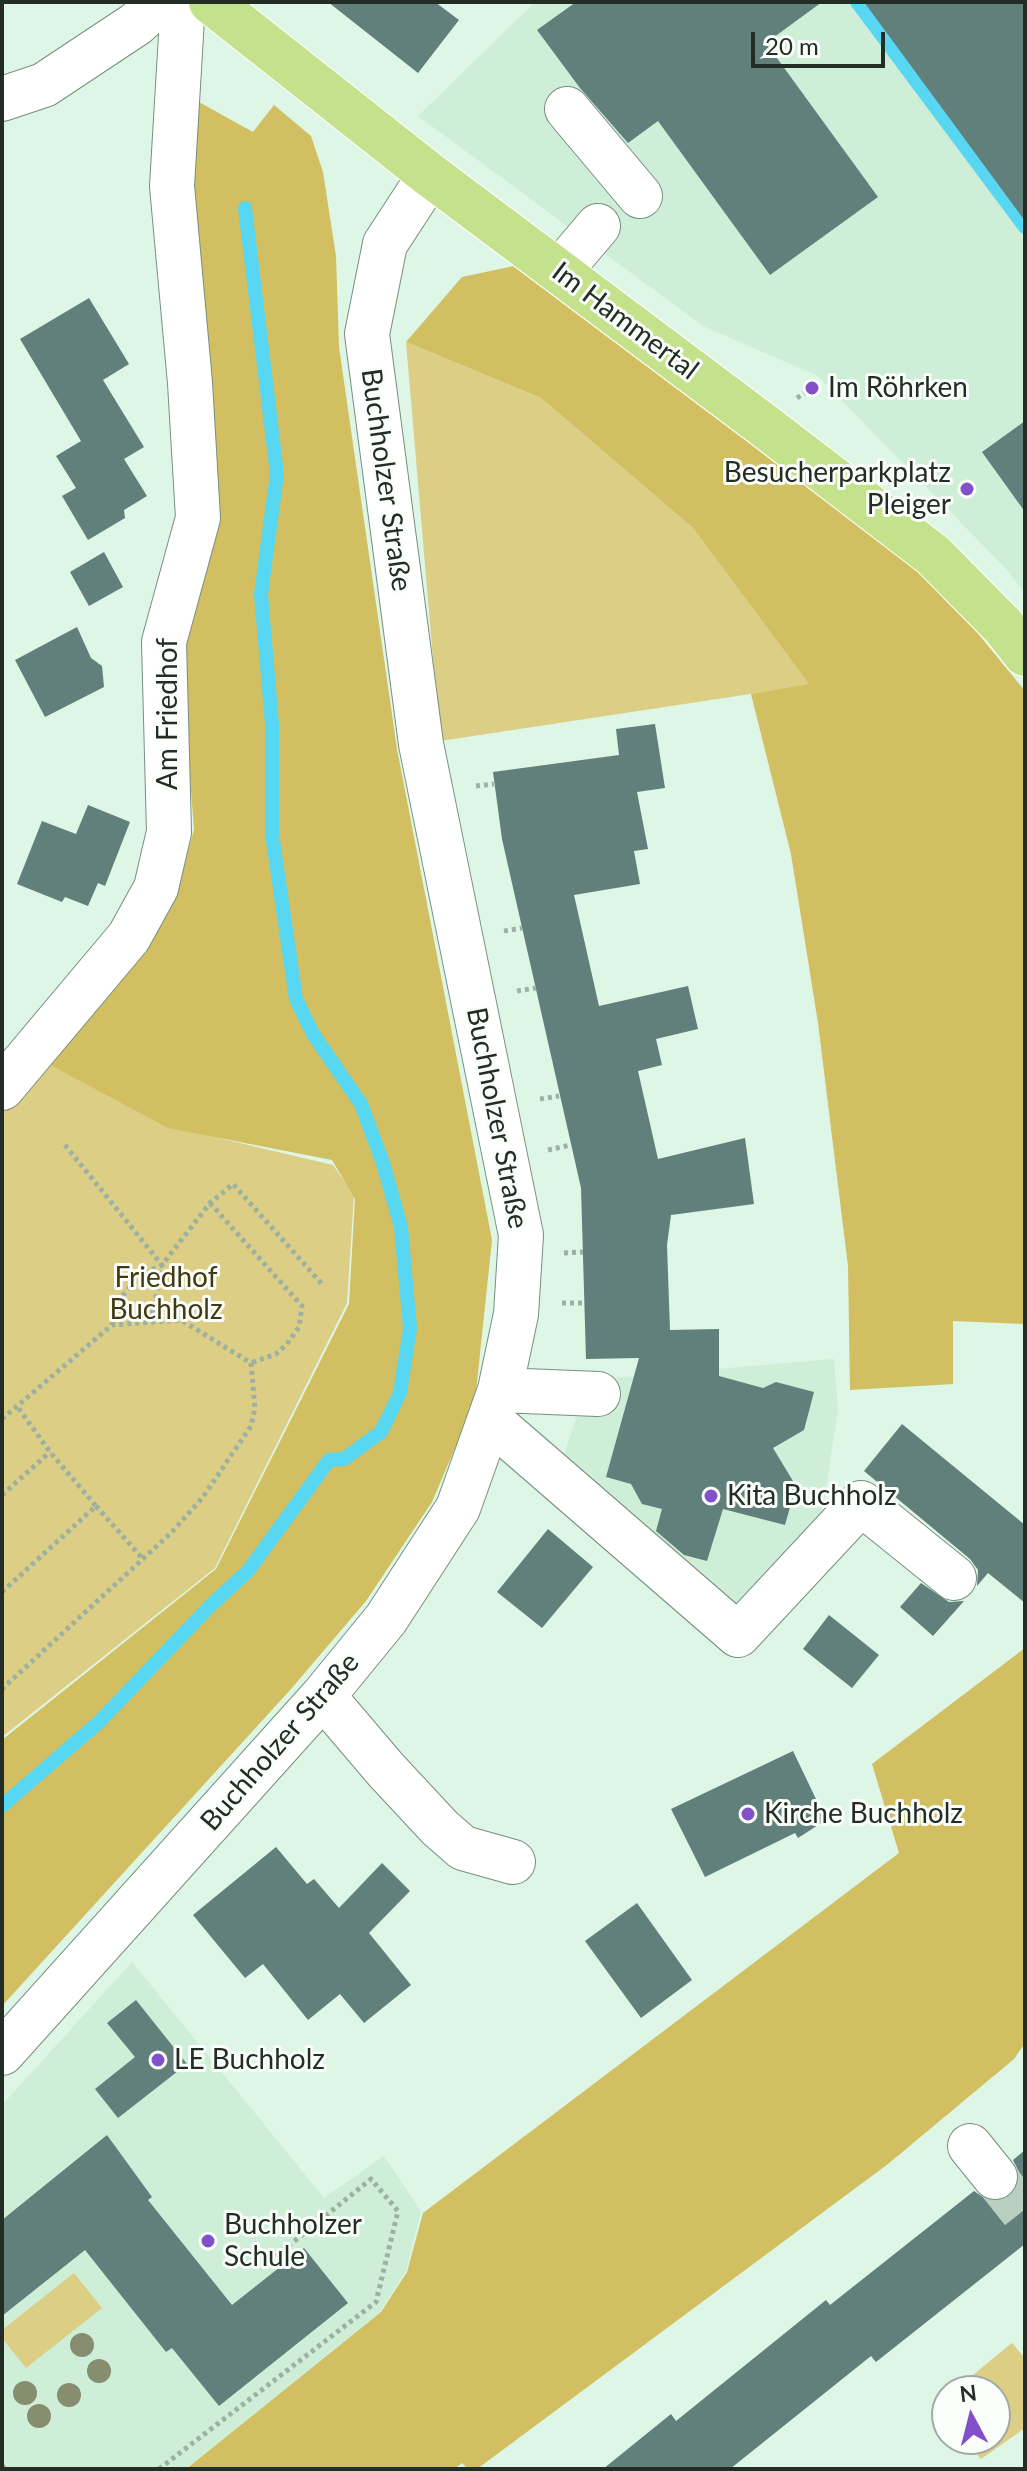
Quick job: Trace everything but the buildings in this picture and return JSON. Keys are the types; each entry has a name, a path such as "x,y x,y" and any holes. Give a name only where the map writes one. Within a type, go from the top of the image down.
{"main road":[{"name":"Im Hammertal","path":"211,2 430,175 933,555 1018,630"}],"street":[{"path":"2,99 44,85 136,24 160,2"},
{"name":"Am Friedhof","path":"2,1088 129,937 156,888 169,832 164,642 198,518 190,383 172,186 183,2"},
{"path":"567,109 640,196"},
{"name":"Buchholzer Straße","path":"2,2053 323,1696 386,1619 458,1508 495,1405 516,1314 521,1235 421,744 367,334 385,244 430,175"},
{"path":"559,272 598,226"},
{"path":"495,1405 598,1394"},
{"path":"495,1405 738,1635 861,1503 954,1578"},
{"path":"323,1696 440,1828 463,1848 513,1862"}],"path":[{"path":"65,1145 162,1265"},
{"path":"151,1321 162,1265 210,1203 233,1184 322,1284"},
{"path":"210,1203 302,1306 299,1327 287,1344 276,1354 251,1363"},
{"path":"112,1325 116,1304 133,1283 162,1265"},
{"path":"2,1419 112,1325 181,1320 251,1363"},
{"path":"2,1689 143,1559 203,1497 251,1426 255,1408 251,1363"},
{"path":"17,1406 50,1452 143,1559"},
{"path":"2,1495 50,1452"},
{"path":"2,1592 96,1506"},
{"path":"159,2469 376,2302 398,2211 371,2179 260,2269"}],"shaded area":[{"path":"535,2 1025,2 1025,593 1007,570 818,376 703,326 418,116"},
{"path":"188,96 253,132 274,105 311,136 323,172 336,256 339,347 397,749 492,1240 475,1401 432,1502 366,1601 291,1689 2,2006 2,1740 216,1569 349,1304 355,1199 332,1160 168,1128 41,1060 178,889 194,829 180,652 200,277"},
{"path":"514,266 921,564 1025,691 1025,1324 953,1321 953,1384 850,1390 848,1266 818,1023 791,854 751,694 809,684 693,528 541,398 406,342 462,277"},
{"name":"Kita Buchholz","path":"834,1359 838,1410 820,1526 733,1609 560,1466 589,1380"},
{"path":"1025,1648 1025,2043 1014,2059 888,2164 477,2469 468,2469 462,2463 454,2469 186,2469 381,2312 407,2272 423,2213 899,1853 872,1764"},
{"name":"Buchholzer Schule","path":"132,1962 324,2198 384,2156 421,2211 406,2271 379,2313 185,2469 2,2469 2,2105"}],"green space":[{"path":"406,342 541,398 693,528 810,685 440,741"},
{"name":"Friedhof Buchholz","path":"41,1060 168,1126 333,1165 354,1195 347,1303 215,1568 2,1737 2,1102"},
{"path":"74,2273 102,2308 26,2368 2,2338 2,2330"},
{"path":"1012,2343 1025,2358 1025,2428 1011,2438 1011,2375 973,2375"}],"waterway":[{"path":"857,2 1025,227"},
{"path":"2,1806 99,1722 211,1605 248,1571 329,1460 344,1459 381,1432 400,1393 410,1328 401,1227 383,1163 361,1104 313,1034 296,999 272,834 272,724 261,594 277,474 245,208"}],"tunnel":[{"path":"995,2177 1025,2215"}],"place":[{"name":"Im Röhrken","path":"812,388"},
{"name":"Besucherparkplatz Pleiger","path":"967,489"},
{"name":"Kita Buchholz","path":"711,1496"},
{"name":"Kirche Buchholz","path":"748,1814"},
{"name":"LE Buchholz","path":"158,2060"},
{"name":"Buchholzer Schule","path":"208,2241"}]}
